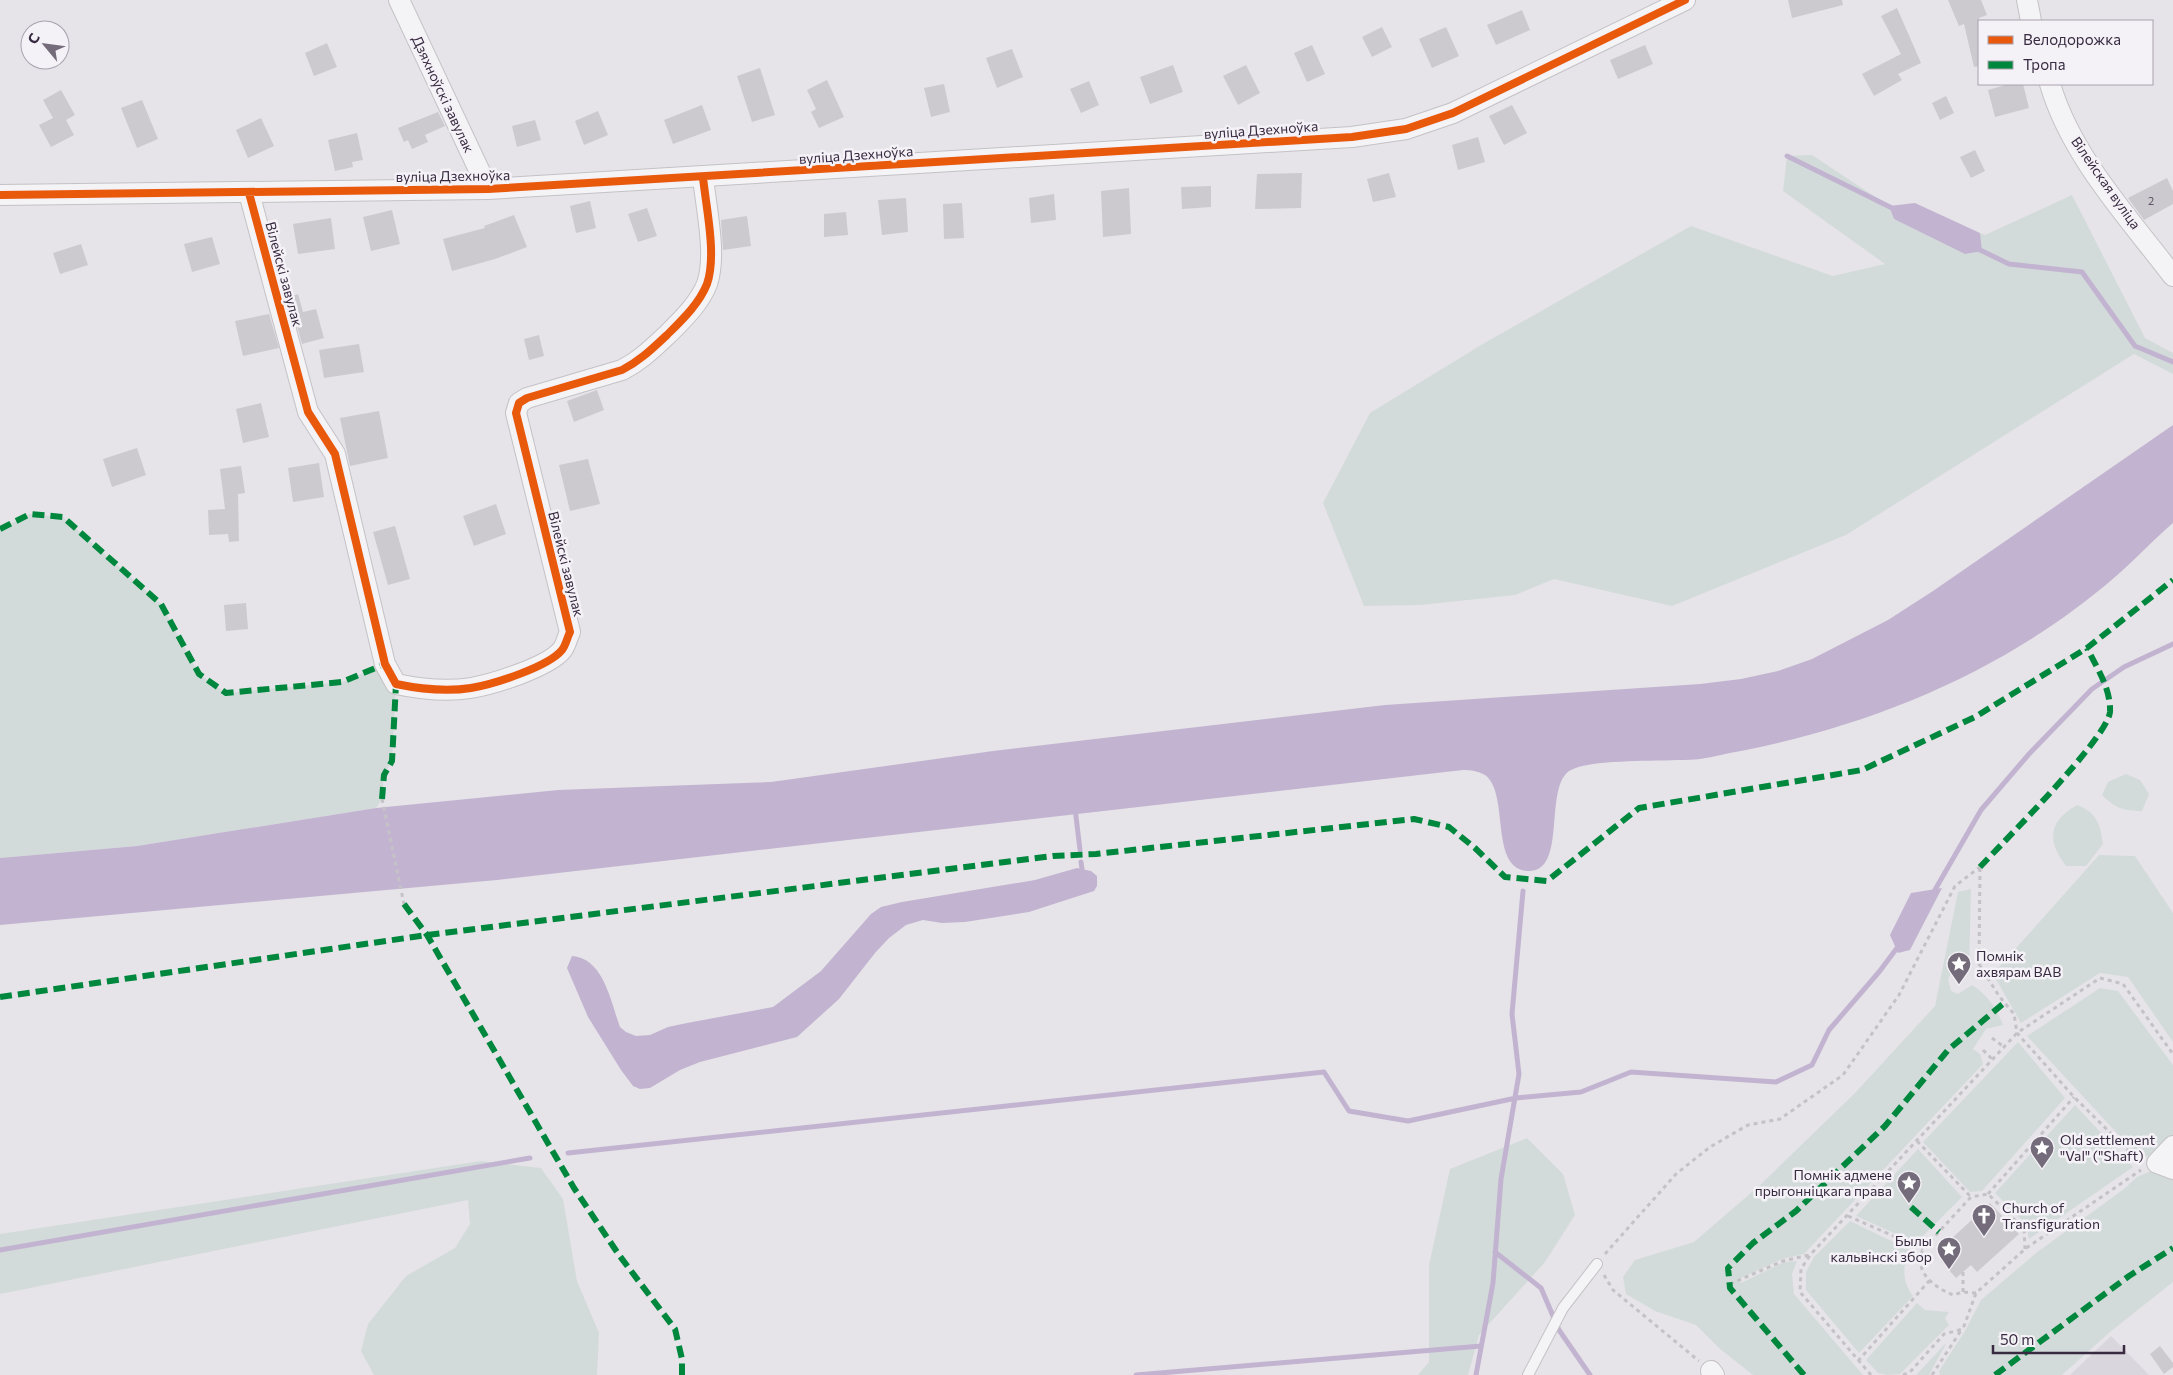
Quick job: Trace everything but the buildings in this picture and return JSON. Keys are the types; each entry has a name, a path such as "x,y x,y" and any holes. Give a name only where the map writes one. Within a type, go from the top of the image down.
{"street":[{"name":"Дзяхноўскі завулак","path":"399,0 488,188"},
{"name":"вуліца Дзехноўка","path":"0,196 488,188 703,177 1352,137 1406,129 1453,113 1685,0"},
{"path":"2027,0 2031,20"},
{"name":"Вілейская вуліца","path":"2050,85 2055,102 2073,137 2105,186 2173,276"},
{"name":"Вілейскі завулак","path":"249,193 308,412 335,454 385,664 396,684 421,689 456,689 472,688 527,672 552,660 563,649 570,632 516,413 519,403 527,398 622,370 637,363 684,319 699,299 707,283 710,266 703,177"},
{"path":"2173,1146 2157,1163 2173,1170"}],"lane":[{"path":"1528,1375 1563,1308 1597,1264"}],"path":[{"path":"382,799 404,904"},
{"path":"1713,1373 1614,1290 1597,1264 1676,1174 1710,1147 1748,1125 1780,1119 1843,1075 1899,995 1955,886 1980,867 1979,964 1999,996 2014,1014 2017,1033 2074,1097 2145,1167 2025,1249 1976,1293 1963,1329 1932,1375"},
{"path":"1871,1375 1800,1292 1801,1269 1810,1255 2017,1033 2100,978 2123,984 2173,1054"},
{"path":"1992,1038 2004,1047"},
{"path":"1983,1050 1993,1060"},
{"path":"1976,1293 1963,1292 1952,1295 1935,1287 1923,1273 1919,1257 1923,1249 1971,1197 1988,1194 2074,1097"},
{"path":"1917,1142 1971,1197"},
{"path":"1988,1194 2024,1229 2025,1249"},
{"path":"1848,1216 1923,1249"},
{"path":"1730,1284 1783,1261 1810,1255"},
{"path":"1963,1292 1964,1271"},
{"path":"1858,1361 1929,1280"},
{"path":"1903,1375 1910,1372 1944,1334 1963,1329"}],"shaded area":[{"path":"1812,155 1889,206 1894,219 1980,237 1980,233 1985,235 2072,195 2145,338 2173,353 2173,374 2134,354 1846,535 1672,606 1554,579 1515,595 1421,605 1364,606 1323,503 1370,413 1481,345 1691,226 1833,276 1885,264 1783,191 1787,156"},
{"path":"1915,203 1980,233 1982,251 1965,254 1894,219 1889,206"},
{"path":"2173,425 2173,523 2122,570 2074,609 2032,639 1987,665 1940,688 1892,708 1792,740 1705,758 1614,762 1582,766 1571,770 1563,779 1558,793 1552,844 1548,859 1540,868 1527,871 1515,867 1508,857 1504,844 1497,797 1492,784 1485,775 1463,770 497,880 0,925 0,858 137,846 376,808 558,790 771,782 993,751 1385,705 1700,684 1741,679 1778,671 1812,659 1888,620"},
{"path":"30,514 63,517 161,604 199,674 226,693 342,682 385,664 396,684 392,761 384,775 382,799 376,808 137,846 0,858 0,529"},
{"path":"2126,774 2140,780 2149,794 2142,811 2120,808 2102,795 2108,782"},
{"path":"2077,805 2093,815 2099,825 2103,844 2086,866 2066,866 2055,848 2054,832 2056,824 2061,818"},
{"path":"2099,855 2135,856 2173,913 2173,1042 2128,977 2100,973 2021,1023 1993,974"},
{"path":"1077,868 1091,871 1097,876 1097,886 1094,891 1029,912 965,922 942,923 923,920 906,925 889,938 875,953 839,999 797,1037 700,1062 680,1070 650,1088 640,1089 633,1086 621,1070 588,1017 567,968 572,956 583,959 592,965 605,983 620,1027 636,1036 650,1035 668,1027 773,1007 821,971 871,914 881,907 1035,880"},
{"path":"1942,888 1910,950 1898,953 1890,935 1911,893"},
{"path":"1971,889 1969,969 1960,965 1954,968 1948,979 1951,991 1958,994 1972,985 1991,1002 2001,1019 2003,1025 1986,1029 1973,1049 1980,1054 1983,1064 1804,1254 1782,1259 1739,1279 1741,1283 1784,1262 1797,1261 1792,1274 1794,1294 1863,1375 1753,1375 1720,1349 1696,1325 1655,1311 1626,1294 1623,1277 1635,1260 1694,1242 1760,1185 1855,1093 1935,1006 1958,892"},
{"path":"2100,988 2118,991 2173,1065 2173,1141 2153,1155 2140,1158 2027,1036"},
{"path":"2018,1042 2065,1098 1982,1191 1970,1192 1923,1142"},
{"path":"2075,1105 2133,1167 2029,1239 2026,1224 1995,1193"},
{"path":"1527,1138 1563,1174 1575,1215 1545,1262 1479,1335 1468,1375 1418,1375 1429,1362 1429,1265 1450,1169"},
{"path":"1918,1149 1962,1197 1916,1243 1856,1216"},
{"path":"481,1161 541,1168 563,1199 577,1281 599,1333 597,1375 374,1375 361,1351 368,1324 406,1276 455,1248 470,1224 468,1200 0,1294 0,1234"},
{"path":"2156,1169 2173,1175 2173,1282 2110,1332 2062,1375 1940,1375 1939,1371 1965,1331 1981,1300 2036,1253 2124,1189 2137,1177"},
{"path":"1850,1221 1910,1250 1904,1274 1913,1296 1859,1353 1806,1290 1806,1272 1814,1257"},
{"path":"1917,1303 1925,1310 1949,1312 1945,1318 1949,1325 1900,1374 1887,1375 1878,1373 1866,1360"},
{"path":"2111,1336 2149,1375 2070,1375"},
{"path":"1947,1342 1929,1375 1916,1375"}],"waterway":[{"path":"1787,156 1894,209"},
{"path":"1976,248 2009,264 2082,272 2135,346 2173,362"},
{"path":"1932,895 1981,810 2029,754 2092,689 2124,667 2173,644"},
{"path":"1075,808 1080,850"},
{"path":"1081,862 1082,869"},
{"path":"1476,1375 1493,1283 1501,1179 1519,1074 1512,1014 1523,891"},
{"path":"568,1153 1324,1072 1349,1111 1408,1121 1516,1098 1581,1092 1631,1072 1776,1082 1812,1065 1829,1030 1879,972 1900,944"},
{"path":"0,1250 530,1158"},
{"path":"1495,1252 1541,1288 1559,1330 1590,1375"},
{"path":"1136,1375 1481,1346"}],"marked path":[{"path":"0,529 30,514 63,517 161,604 199,674 226,693 342,682 385,664"},
{"path":"0,997 427,935 1053,856 1096,854 1414,819 1449,827 1475,848 1505,877 1547,881 1639,808 1862,770 1975,717 2087,648 2173,580"},
{"path":"1980,867 2074,766 2092,744 2104,725 2110,712 2110,703 2103,679 2087,648"},
{"path":"382,799 384,775 392,761 396,684"},
{"path":"404,904 427,935 574,1188 619,1255 675,1329 682,1359 682,1375"},
{"path":"1804,1375 1730,1288 1728,1268 1753,1243 1796,1211 1885,1126 1948,1050 2004,1003"},
{"path":"1911,1207 1939,1232"},
{"path":"1995,1375 2129,1276 2173,1248"}],"cycle path":[{"path":"0,195 488,189 1352,137 1406,129 1453,113 1685,0"},
{"path":"249,193 308,412 335,454 385,664 396,684 424,689 452,690 481,686 520,674 545,663 565,646 570,632 516,413 519,403 527,398 622,370 629,366 657,345 695,305 707,284 711,259 710,231 703,177"}],"place":[{"name":"Помнік ахвярам ВАВ","path":"1959,985"},
{"name":"Old settlement \"Val\" (\"Shaft)","path":"2042,1169"},
{"name":"Помнік адмене прыгонніцкага права","path":"1909,1204"},
{"name":"Church of Transfiguration","path":"1984,1237"},
{"name":"Былы кальвінскі збор","path":"1949,1270"}]}
